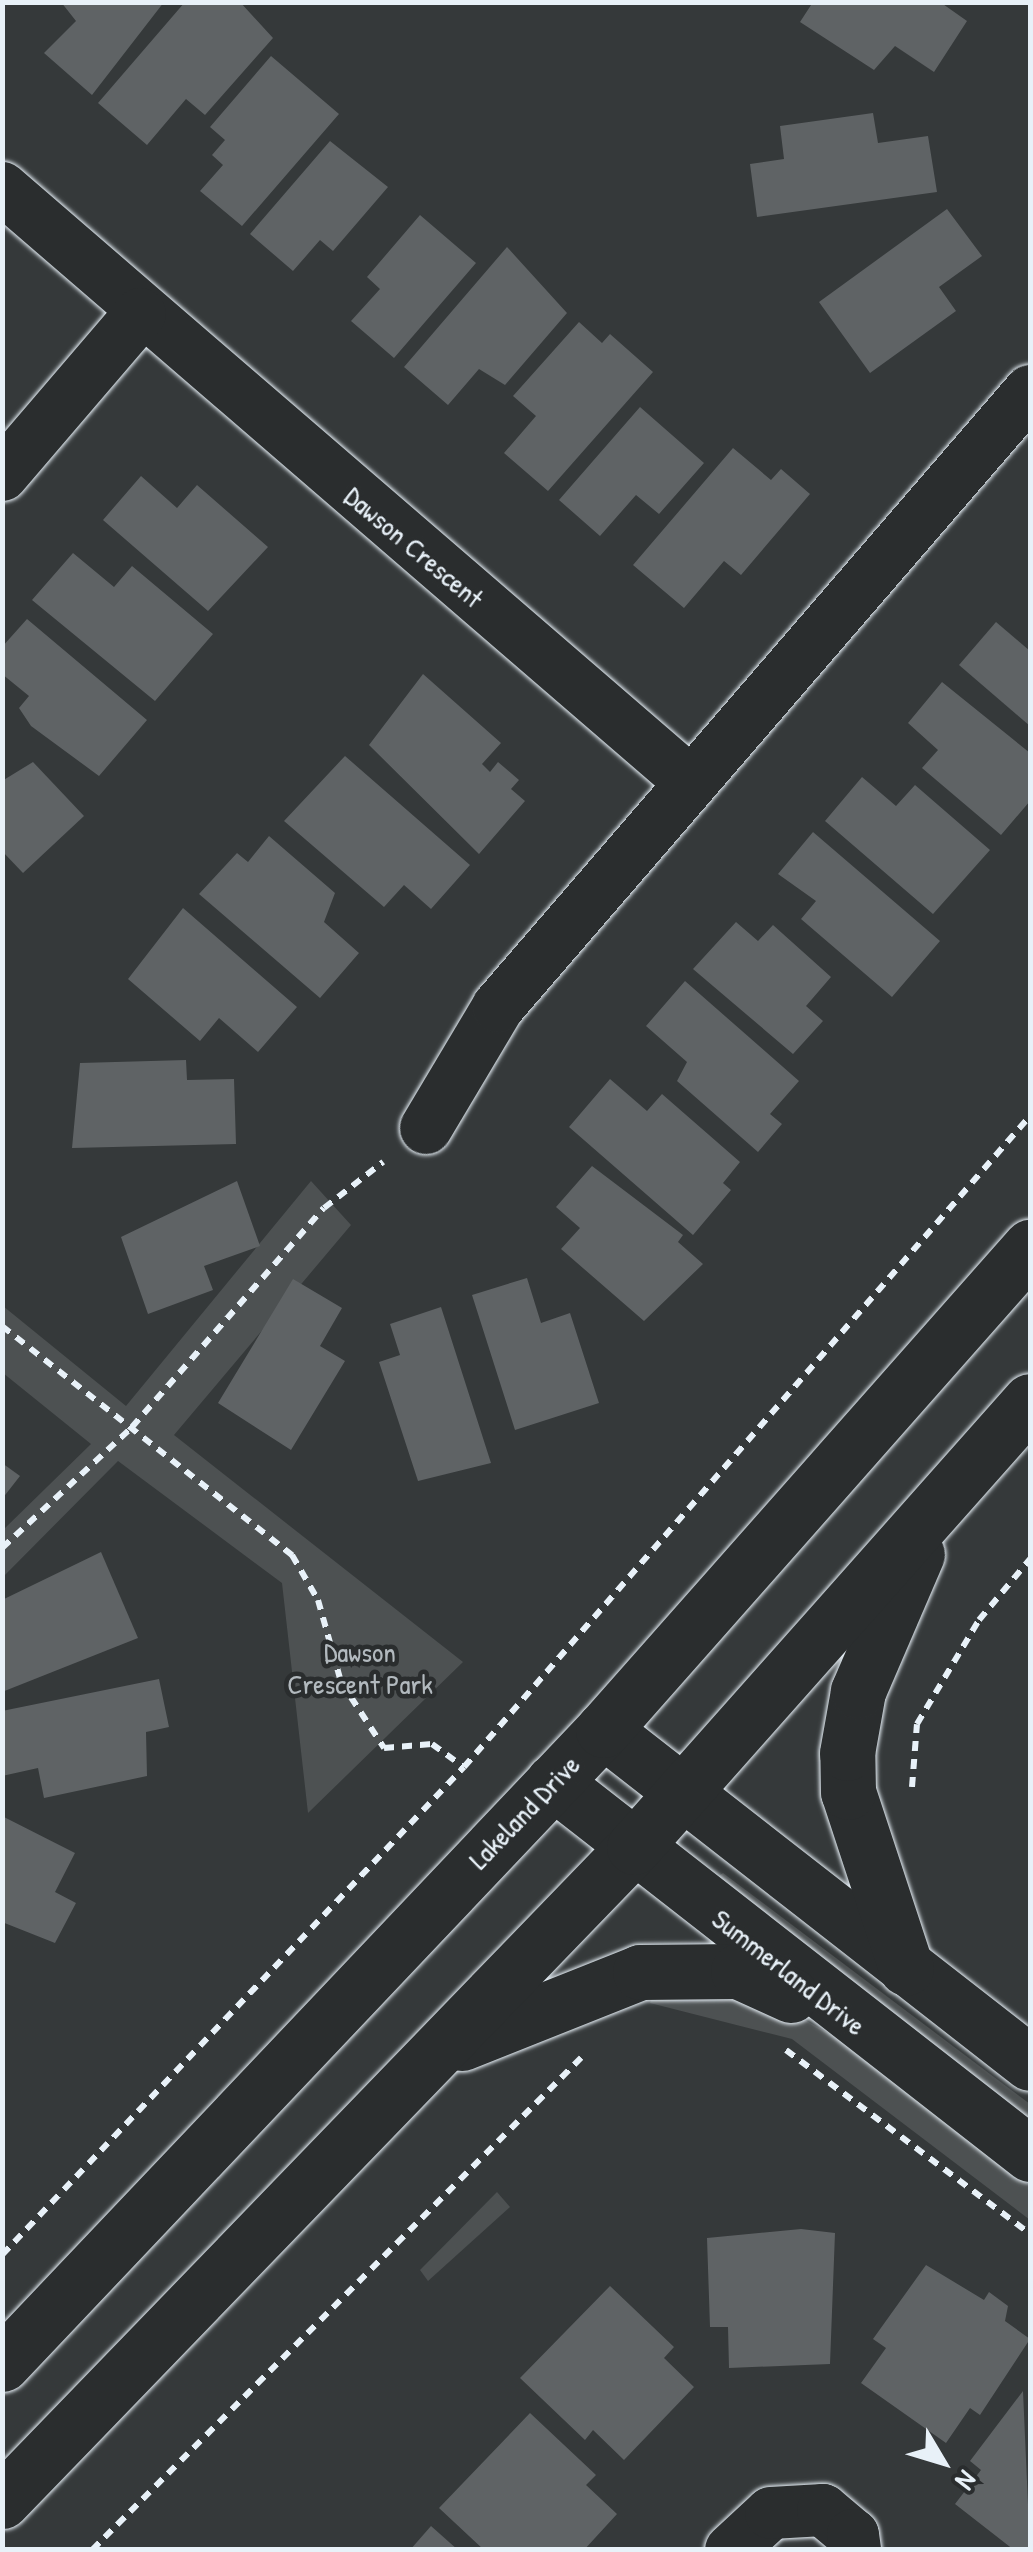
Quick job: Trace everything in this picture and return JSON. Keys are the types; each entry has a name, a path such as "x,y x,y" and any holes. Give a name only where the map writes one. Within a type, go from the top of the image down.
{"main road":[{"name":"Lakeland Drive","path":"2,2364 604,1730 1030,1247"},
{"path":"2,2501 684,1794 1030,1401"},
{"path":"906,1968 848,1792 847,1753 858,1692 934,1513"},
{"path":"604,1730 1030,2063"},
{"name":"Summerland Drive","path":"553,1782 851,2022 1030,2154"},
{"path":"429,2061 576,1990 692,1964 738,1971 851,2022"}],"street":[{"name":"Dawson Crescent","path":"2,188 140,314 688,780"},
{"path":"2,475 140,314"},
{"path":"426,1128 498,1007 688,780 1030,392"},
{"path":"731,2550 772,2512 823,2510 853,2535 855,2550"}],"path":[{"path":"2,2256 464,1767 1030,1116"},
{"path":"2,1548 132,1427 324,1208 426,1128"},
{"path":"2,1326 292,1555 318,1600 341,1682 377,1742 399,1752 432,1744 464,1767"},
{"path":"912,1788 917,1724 978,1620 1030,1559"},
{"path":"774,2043 1030,2234"},
{"path":"92,2550 543,2088 594,2050"}],"green space":[{"name":"Dawson Crescent Park","path":"311,1181 351,1225 174,1435 463,1662 308,1813 282,1583 118,1461 3,1577 3,1530 91,1444 3,1373 3,1306 126,1406"},
{"path":"723,1873 1030,2104 1030,2134 718,1877"},
{"path":"688,1987 775,2003 842,2041 1030,2186 1030,2220 792,2039 650,2003 656,1990"},
{"path":"497,2192 510,2207 428,2281 420,2270"}],"building":[{"path":"61,2 164,2 92,95 44,53 76,21"},
{"path":"185,2 240,2 273,38 205,115 186,99 147,145 98,103"},
{"path":"813,2 940,2 967,21 934,72 895,46 874,70 800,22"},
{"path":"271,56 339,114 242,226 200,191 223,165 212,155 225,140 210,127"},
{"path":"873,113 878,143 928,136 937,192 757,217 750,164 784,159 780,126"},
{"path":"330,141 388,187 333,251 320,240 293,271 250,234"},
{"path":"947,209 982,256 939,287 956,311 870,373 819,302"},
{"path":"420,215 476,263 394,358 351,321 380,289 367,277"},
{"path":"507,247 567,313 505,385 479,369 448,405 404,367"},
{"path":"579,322 602,343 610,334 653,372 548,491 504,453 536,416 513,396"},
{"path":"640,407 704,463 659,514 636,495 600,536 559,500"},
{"path":"733,448 771,480 781,469 810,494 741,575 724,561 684,608 633,565"},
{"path":"141,476 177,508 197,485 268,547 208,611 103,520"},
{"path":"73,553 114,587 132,566 213,634 155,701 32,600"},
{"path":"27,619 147,720 99,776 31,726 19,708 29,696 2,674 2,647"},
{"path":"996,622 1030,651 1030,726 959,665"},
{"path":"423,674 501,743 482,764 490,772 498,762 519,780 511,789 525,801 479,854 369,745"},
{"path":"942,682 1030,753 1030,801 1001,835 922,768 938,750 908,723"},
{"path":"345,756 470,865 431,909 404,885 384,907 284,821"},
{"path":"33,762 84,816 23,873 2,851 2,781"},
{"path":"862,777 896,806 915,785 990,850 933,914 825,821"},
{"path":"813,832 940,941 892,997 801,919 816,901 778,874"},
{"path":"269,836 335,893 324,922 359,953 320,998 199,894 237,853 248,862"},
{"path":"183,908 297,1007 258,1052 219,1018 200,1041 128,979"},
{"path":"736,922 758,941 773,925 831,977 806,1006 823,1021 793,1054 693,969"},
{"path":"685,981 799,1081 770,1114 782,1124 758,1152 677,1081 687,1062 646,1026"},
{"path":"186,1060 187,1080 234,1079 236,1144 72,1148 80,1063"},
{"path":"610,1079 647,1111 662,1094 740,1162 723,1183 731,1190 693,1235 569,1127"},
{"path":"592,1166 683,1235 678,1242 703,1264 644,1321 561,1249 580,1228 556,1207"},
{"path":"237,1181 260,1246 204,1266 213,1290 148,1314 121,1237"},
{"path":"527,1278 541,1323 570,1313 599,1403 515,1430 472,1295"},
{"path":"293,1279 342,1308 320,1346 345,1361 291,1450 218,1403"},
{"path":"441,1307 491,1463 418,1481 379,1362 400,1355 390,1324"},
{"path":"2,1463 20,1476 2,1499"},
{"path":"101,1552 138,1638 2,1692 2,1600"},
{"path":"159,1679 169,1727 146,1732 147,1776 44,1798 38,1768 2,1776 2,1711"},
{"path":"2,1816 75,1853 55,1892 76,1903 55,1943 2,1922"},
{"path":"801,2229 835,2233 830,2364 729,2368 728,2327 710,2327 707,2238"},
{"path":"926,2265 984,2300 989,2292 1008,2306 1005,2321 1030,2339 980,2415 970,2408 946,2443 861,2383 886,2348 873,2339"},
{"path":"610,2286 674,2347 664,2358 694,2387 624,2460 593,2430 585,2440 520,2378"},
{"path":"1023,2391 1030,2550 1014,2550 955,2504 981,2470 970,2461"},
{"path":"530,2413 596,2475 586,2485 617,2514 584,2550 484,2550 439,2508"},
{"path":"431,2526 458,2550 410,2550"}]}
